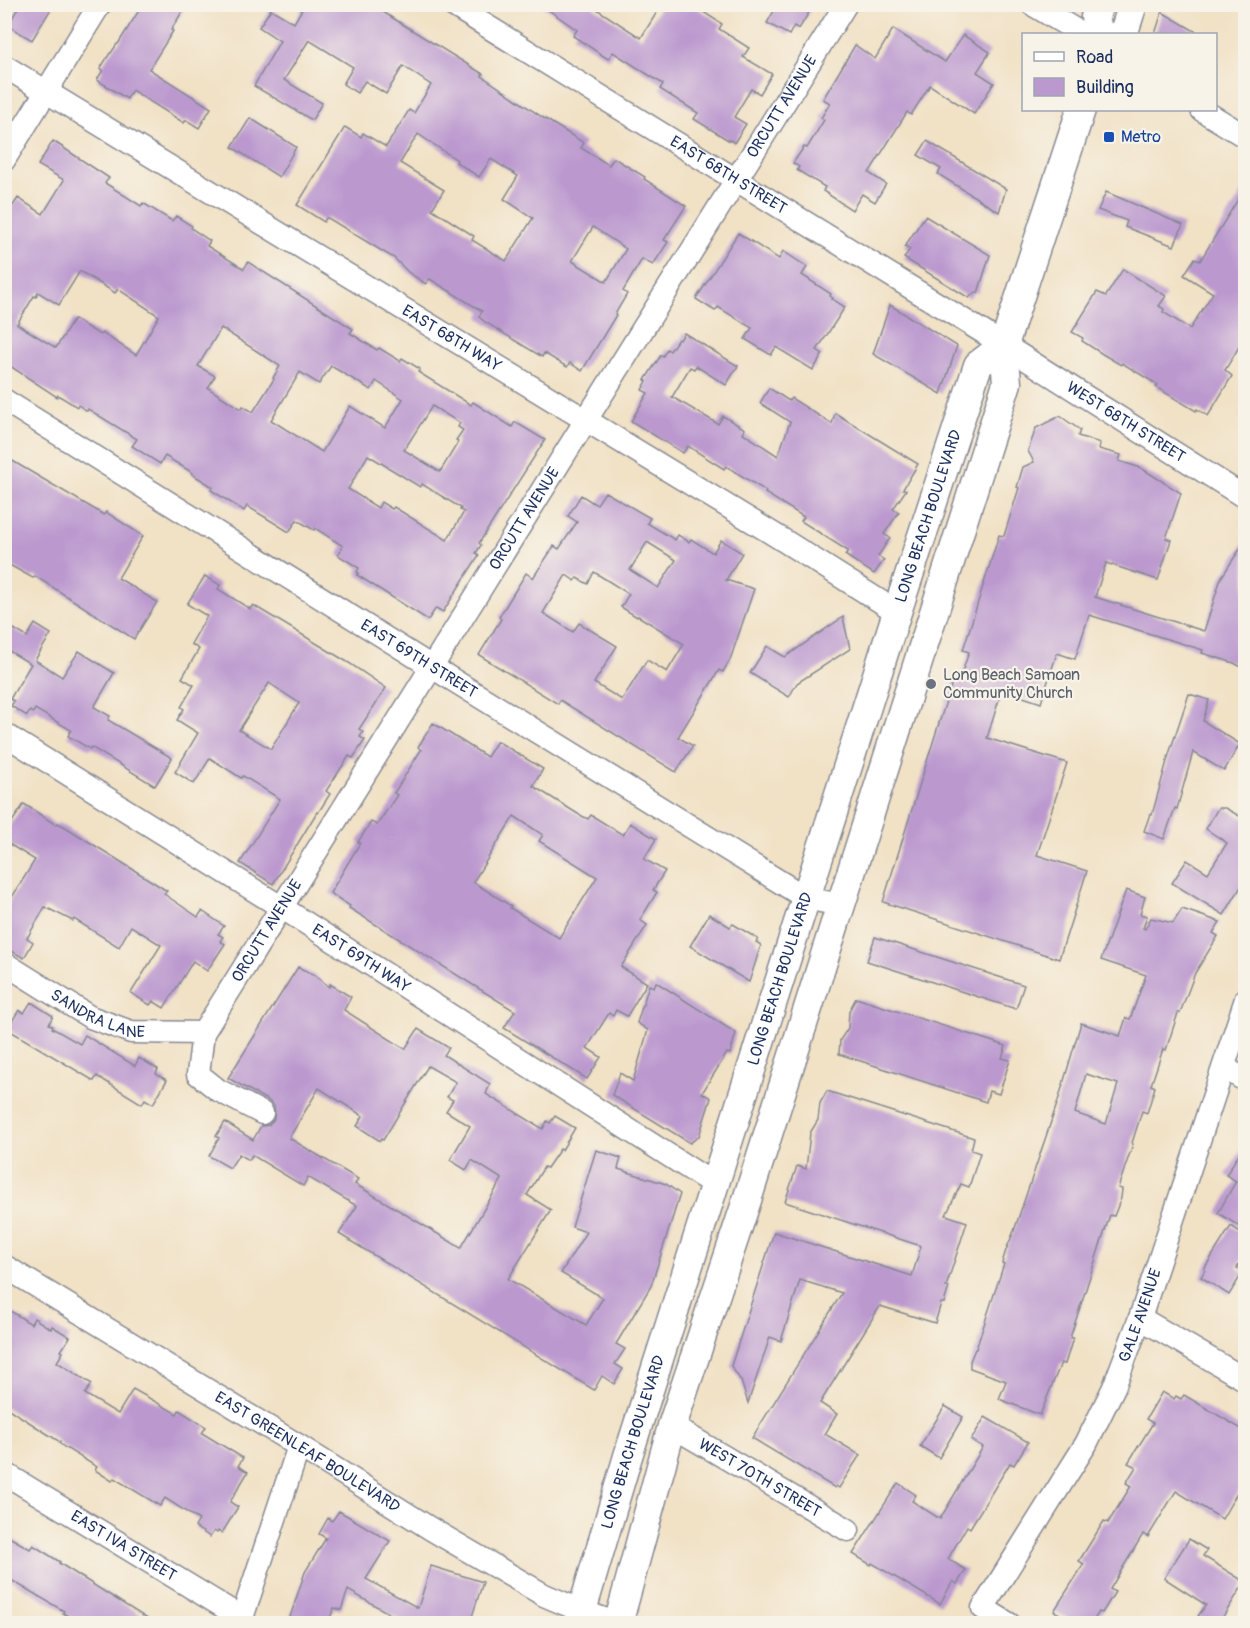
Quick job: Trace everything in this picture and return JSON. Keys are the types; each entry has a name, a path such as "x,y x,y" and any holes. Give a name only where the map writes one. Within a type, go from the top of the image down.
{"main road":[{"path":"1099,4 1095,17 1099,33"},
{"path":"1122,33 1132,4"},
{"name":"LONG BEACH BOULEVARD","path":"618,1623 672,1426 747,1200 1007,383 1004,345 1081,111"},
{"name":"LONG BEACH BOULEVARD","path":"580,1617 628,1456 978,365 1004,345"}],"street":[{"path":"4,160 100,4"},
{"name":"EAST 68TH STREET","path":"451,4 1004,345"},
{"name":"ORCUTT AVENUE","path":"203,1033 846,4"},
{"path":"1032,4 1080,33"},
{"name":"EAST 68TH WAY","path":"4,66 897,612"},
{"path":"1204,111 1245,137"},
{"name":"WEST 68TH STREET","path":"1004,345 1245,498"},
{"name":"EAST 69TH STREET","path":"4,400 806,898 840,905"},
{"name":"EAST 69TH WAY","path":"4,734 281,907 715,1185"},
{"name":"SANDRA LANE","path":"4,963 90,1017 110,1025 131,1032 203,1033"},
{"name":"GALE AVENUE","path":"1009,1623 983,1608 1086,1444 1114,1387 1140,1318 1245,999"},
{"path":"203,1033 198,1074 218,1090 262,1113"},
{"path":"1224,1067 1245,1081"},
{"name":"EAST GREENLEAF BOULEVARD","path":"4,1266 431,1529 580,1617 618,1623"},
{"path":"1140,1318 1245,1380"},
{"name":"WEST 70TH STREET","path":"672,1426 848,1530"},
{"path":"241,1621 299,1446"},
{"name":"EAST IVA STREET","path":"4,1473 241,1621"}],"building":[{"path":"20,4 54,4 32,40 8,26"},
{"path":"143,4 187,4 149,69 211,108 199,128 186,120 184,123 132,90 127,99 97,80 103,70 100,69"},
{"path":"305,4 370,4 483,74 482,76 542,117 584,143 581,148 609,165 614,158 686,206 664,240 668,242 653,265 642,259 623,291 627,294 616,315 582,371 570,363 567,367 544,353 542,357 485,322 479,317 482,311 430,279 426,284 409,273 394,258 328,218 324,222 297,205 345,127 361,137 363,133 386,147 409,110 414,113 431,85 403,66 386,94 365,81 357,93 343,84 353,67 309,40 284,80 322,103 312,120 254,86 280,41 259,27 271,9 294,23","holes":["418,134 479,177 491,159 518,176 504,199 533,218 506,261 472,240 474,236 432,209 444,190 400,163","593,227 626,249 606,282 572,261"]},
{"path":"540,4 589,4 641,38 662,4 691,4 722,24 719,29 749,48 743,57 772,74 760,94 751,89 734,117 746,124 734,143 694,119 698,113 660,89 663,84 613,52 608,59 573,36 577,30"},
{"path":"778,4 814,4 799,29 794,26 789,35 767,23"},
{"path":"1162,12 1198,33 1155,33"},
{"path":"893,29 945,62 963,35 990,52 977,72 994,83 974,114 930,85 911,115 907,112 869,173 886,184 875,202 862,194 852,210 823,191 825,187 797,170 799,167 793,163 804,147 807,148 824,120 821,118 830,103 823,99 855,45 875,59"},
{"path":"250,118 296,147 279,177 232,147"},
{"path":"53,141 109,178 105,183 141,206 143,203 172,221 176,216 210,241 207,246 244,269 248,262 353,329 350,333 377,350 379,348 400,361 402,358 420,369 418,372 471,405 473,402 512,427 515,422 545,440 479,543 481,545 476,553 479,555 443,612 436,608 428,620 357,575 359,568 338,555 343,546 315,528 314,530 297,520 289,532 247,506 244,511 211,490 213,487 193,473 165,456 160,464 132,446 137,439 88,409 87,411 78,405 77,407 58,395 57,397 4,362 4,219 18,198 43,214 64,180 38,165","holes":["80,271 115,293 118,289 159,316 136,355 102,333 100,335 74,319 56,348 17,324 38,292 59,305","221,328 280,366 253,412 243,406 241,409 208,388 215,376 198,366","331,366 371,390 376,381 403,399 385,428 350,406 322,452 271,420 300,372 319,384","432,406 460,423 458,427 463,430 440,472 404,450","368,455 420,487 422,484 464,512 447,540 394,507 392,509 381,502 378,508 348,489"]},
{"path":"927,141 1006,189 999,212 938,174 941,169 918,155"},
{"path":"1245,188 1245,337 1225,370 1232,376 1208,416 1156,387 1158,385 1122,363 1121,365 1104,355 1072,332 1097,292 1106,296 1123,269 1166,296 1159,306 1164,309 1163,312 1190,329 1213,293 1184,275 1195,258 1200,261"},
{"path":"1106,192 1183,225 1174,246 1125,227 1127,221 1098,210"},
{"path":"925,216 990,255 978,293 975,292 969,298 904,258 910,249 905,246"},
{"path":"738,233 779,259 783,251 807,267 802,275 831,294 832,299 845,307 817,350 823,354 813,370 776,347 771,355 745,339 752,328 718,307 715,311 696,299"},
{"path":"890,305 957,346 941,394 873,354"},
{"path":"684,333 738,366 726,385 696,366 694,369 690,367 672,397 718,424 723,416 745,429 743,433 778,456 790,422 760,403 769,388 789,401 791,398 832,424 835,413 918,464 903,489 906,490 893,509 899,512 884,534 890,538 878,556 884,560 874,574 845,555 848,551 801,521 804,517 765,493 766,491 726,466 724,469 688,446 683,453 631,421 648,393 642,390 647,381 645,380 661,355 663,356 667,349 670,351"},
{"path":"1060,416 1080,430 1078,436 1100,443 1099,449 1121,455 1119,461 1141,468 1181,493 1166,538 1171,540 1158,580 1106,563 1095,597 1204,631 1221,578 1245,541 1245,669 1202,653 1203,650 1089,615 1075,659 1057,653 1041,703 1002,690 987,738 1067,763 1037,855 1087,871 1059,959 883,902 952,683 958,684 969,652 963,650 999,535 1004,536 1023,467 1034,462 1028,451 1036,428"},
{"path":"4,456 104,515 106,512 143,536 118,578 157,602 134,639 35,576 33,578 4,562"},
{"path":"605,492 650,518 647,523 675,540 678,535 689,542 691,539 713,553 721,540 742,553 726,580 754,589 730,660 723,672 719,670 678,737 693,746 676,772 560,700 558,704 479,655 526,573 533,578 554,546 559,549 577,522 568,516 581,495 597,504","holes":["647,542 676,560 658,588 630,570","594,572 629,594 621,607 684,644 667,672 647,660 622,700 594,683 617,646 579,623 573,632 543,613 566,575 575,581 577,578 588,584"]},
{"path":"205,576 220,585 218,589 250,609 253,605 386,688 359,729 363,732 360,737 365,740 353,758 349,756 326,791 330,794 273,884 240,863 280,799 210,758 194,784 175,772 198,733 177,720 184,709 181,707 194,685 182,678 199,649 191,644 207,616 187,604","holes":["269,683 299,703 271,749 239,730"]},
{"path":"843,617 850,649 797,683 789,697 750,673 767,646 785,657"},
{"path":"4,623 27,637 35,624 51,634 35,660 62,677 79,651 114,673 94,707 110,716 108,720 172,758 155,786 91,747 90,749 68,736 71,730 35,709 27,716 11,706 14,701 10,699 31,664 4,648"},
{"path":"1189,694 1209,700 1203,721 1240,744 1224,771 1193,752 1177,809 1175,808 1164,839 1144,831 1150,814 1152,815"},
{"path":"433,723 487,757 497,741 543,769 533,786 578,814 588,819 591,815 623,835 630,823 656,839 644,859 665,871 653,890 657,892 640,920 647,925 621,967 647,983 627,1016 616,1010 613,1016 609,1013 587,1048 601,1057 587,1079 504,1028 515,1011 349,908 350,906 330,893 371,822 377,825 397,795 394,793 421,750 418,747","holes":["514,816 543,835 539,841 597,877 559,938 473,882"]},
{"path":"24,804 56,825 58,823 67,828 167,891 164,894 198,917 202,911 224,926 218,934 223,937 220,941 225,944 207,971 193,961 164,1008 153,1001 150,1005 131,993 161,945 131,926 119,947 74,919 73,921 45,907 27,938 33,942 24,958 4,947 4,910 35,860 4,841 4,834"},
{"path":"1218,808 1225,808 1243,818 1245,814 1245,880 1224,915 1172,883 1187,860 1208,873 1227,843 1206,829"},
{"path":"1126,890 1145,897 1140,914 1147,916 1143,928 1145,929 1151,918 1173,923 1182,909 1220,922 1213,933 1218,936 1195,973 1180,1013 1178,1013 1166,1050 1163,1049 1151,1085 1155,1087 1147,1113 1142,1111 1118,1188 1122,1189 1121,1198 1114,1216 1110,1215 1070,1338 1073,1338 1065,1364 1061,1363 1040,1415 999,1399 1006,1381 970,1368 970,1361 976,1349 1004,1264 1002,1263 1006,1250 1058,1101 1081,1023 1120,1036 1126,1018 1130,1019 1146,975 1101,960","holes":["1086,1074 1118,1084 1106,1124 1075,1113"]},
{"path":"709,914 730,927 733,924 758,939 756,942 761,945 749,982 690,946"},
{"path":"875,937 1024,985 1016,1009 867,961"},
{"path":"298,967 314,975 329,987 330,984 351,997 344,1010 405,1049 418,1029 449,1048 444,1055 490,1084 486,1094 543,1129 547,1121 550,1123 555,1116 575,1128 562,1150 560,1149 547,1168 544,1167 527,1195 551,1210 508,1279 586,1325 603,1298 561,1273 586,1232 572,1227 596,1150 621,1158 618,1169 666,1184 680,1194 651,1286 616,1344 625,1349 615,1364 623,1369 614,1384 602,1376 594,1390 339,1234 357,1206 308,1177 303,1186 252,1155 249,1160 239,1154 230,1168 209,1156 219,1138 216,1136 225,1122 253,1140 261,1126 269,1125 274,1119 274,1106 269,1101 228,1078","holes":["428,1066 456,1082 447,1097 453,1100 446,1111 470,1126 450,1160 466,1170 472,1160 502,1179 461,1248 355,1184 358,1179 289,1138 319,1088 363,1116 357,1126 380,1141 383,1140"]},
{"path":"656,982 736,1033 730,1054 727,1053 702,1093 711,1098 699,1136 690,1143 612,1095 620,1073 633,1081 648,1030 637,1023 649,985 654,987"},
{"path":"856,998 1006,1046 1002,1058 1010,1060 999,1094 989,1091 986,1102 839,1054 840,1040 848,1028 849,1011"},
{"path":"31,1002 53,1016 49,1024 53,1026 52,1028 80,1044 85,1035 135,1066 139,1058 158,1069 156,1074 167,1080 153,1104 145,1099 142,1104 97,1076 94,1081 7,1029 19,1010 24,1013"},
{"path":"827,1091 974,1138 971,1150 980,1153 969,1187 961,1184 946,1215 967,1222 946,1287 949,1287 944,1303 941,1303 935,1323 880,1306 820,1403 837,1414 825,1434 860,1455 839,1488 836,1486 835,1488 752,1438 842,1293 800,1280 781,1341 770,1337 748,1403 741,1381 731,1366 774,1232 912,1276 921,1246 785,1202 797,1166 806,1169 810,1133 818,1120 820,1103"},
{"path":"1245,1144 1245,1230 1218,1213 1236,1181 1226,1175"},
{"path":"1231,1226 1245,1235 1245,1254 1237,1268 1243,1272 1229,1295 1201,1277"},
{"path":"4,1307 31,1324 34,1318 70,1337 57,1362 92,1384 85,1394 118,1414 133,1389 177,1414 179,1410 206,1427 202,1433 243,1458 238,1466 248,1472 230,1502 238,1507 222,1533 214,1531 210,1537 195,1527 199,1520 165,1498 160,1506 114,1478 112,1481 95,1470 97,1467 4,1406"},
{"path":"1162,1392 1174,1399 1176,1396 1181,1399 1184,1395 1245,1431 1245,1479 1222,1519 1176,1491 1148,1537 1143,1534 1110,1589 1115,1592 1102,1613 1099,1612 1092,1623 1076,1623 1054,1611 1084,1564 1079,1561 1104,1521 1108,1523 1131,1486 1126,1483 1136,1467 1128,1463 1153,1423 1146,1419"},
{"path":"945,1406 963,1417 939,1458 920,1446"},
{"path":"985,1417 1028,1442 1014,1465 1010,1463 970,1528 967,1526 948,1559 966,1570 957,1584 953,1581 940,1604 853,1554 898,1483 916,1495 912,1501 940,1519 983,1447 971,1440"},
{"path":"339,1511 390,1541 366,1579 418,1608 431,1566 483,1582 470,1623 406,1623 348,1590 341,1610 334,1608 328,1623 288,1623 305,1572 326,1538 319,1534 328,1518 332,1521"},
{"path":"4,1534 30,1549 33,1545 154,1623 80,1623 63,1613 64,1611 4,1576"},
{"path":"1189,1539 1207,1550 1203,1556 1245,1582 1219,1623 1210,1623 1198,1616 1206,1605 1164,1578"}],"place":[{"name":"Metro","path":"1109,137"},
{"name":"Long Beach Samoan Community Church","path":"931,684"}]}
